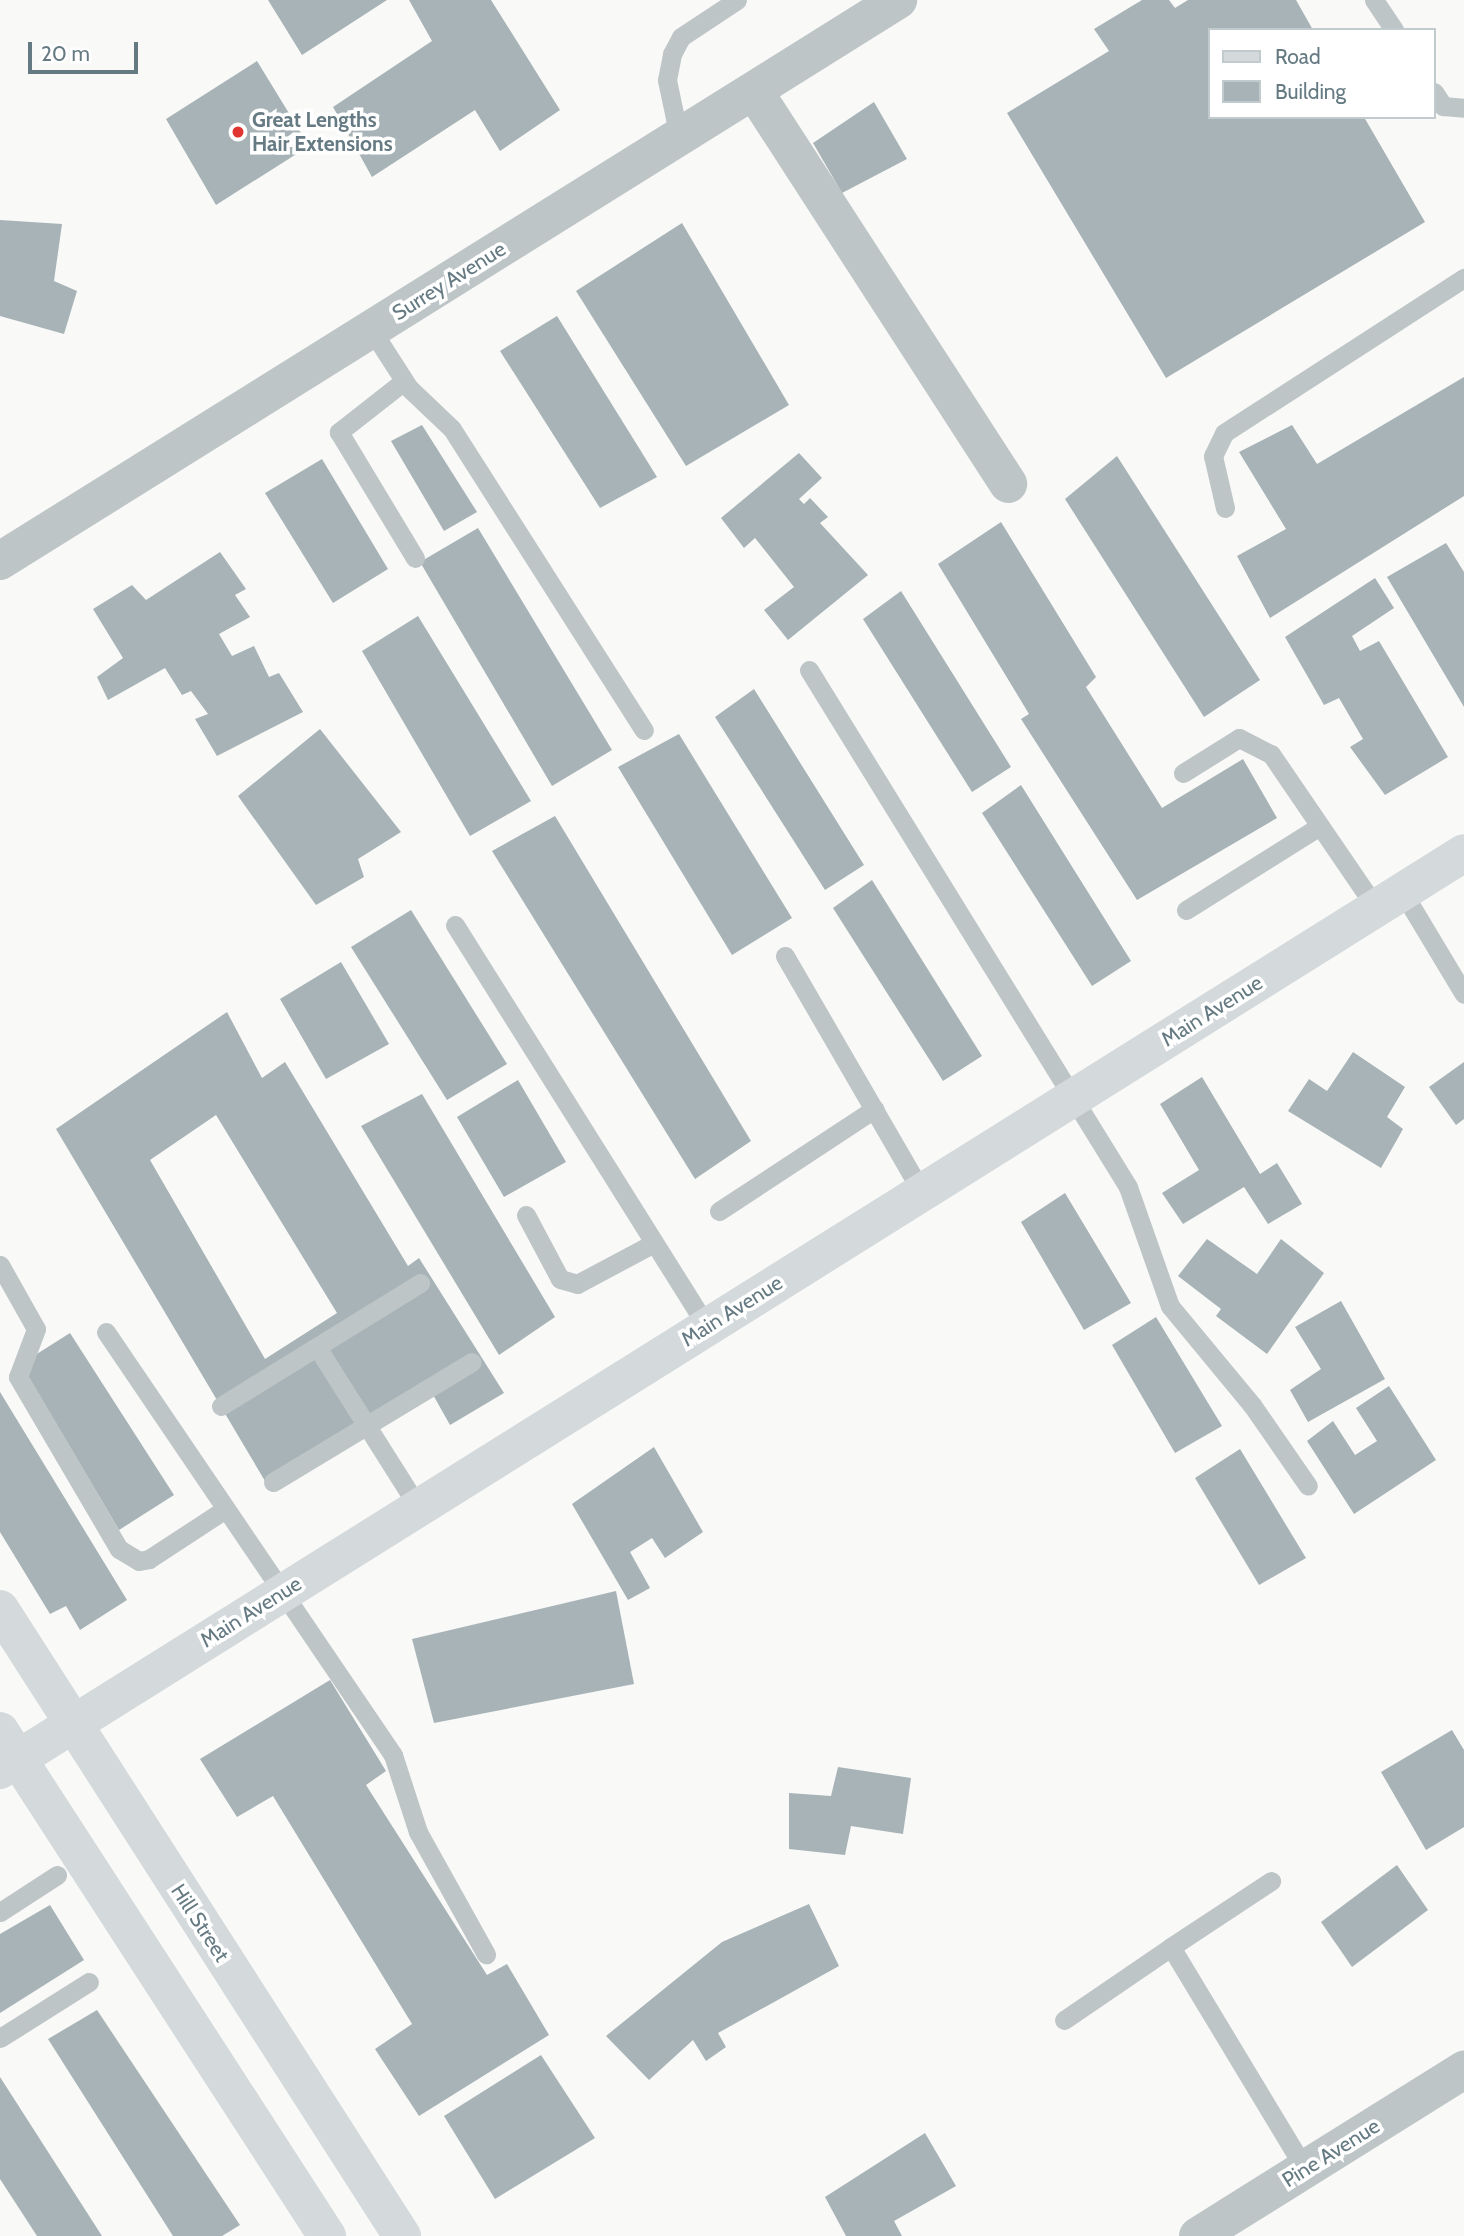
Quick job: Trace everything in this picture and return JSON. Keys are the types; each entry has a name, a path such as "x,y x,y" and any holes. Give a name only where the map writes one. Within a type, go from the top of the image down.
{"street":[{"name":"Surrey Avenue","path":"0,561 898,0"},
{"path":"754,91 1008,484"},
{"name":"Main Avenue","path":"6,1754 72,1726 1464,853"},
{"name":"Hill Street","path":"0,1609 72,1726 402,2236"},
{"path":"6,1754 327,2236"},
{"name":"Pine Avenue","path":"1198,2236 1464,2070"}],"lane":[{"path":"679,137 667,80 672,54 681,37 737,0"},
{"path":"1374,0 1393,28"},
{"path":"1436,95 1443,106 1464,108"},
{"path":"1225,508 1213,456 1224,433 1464,278"},
{"path":"371,330 404,381 452,429 644,730"},
{"path":"404,381 339,432 415,558"},
{"path":"809,670 1136,1203 1170,1306 1252,1405 1308,1486"},
{"path":"1184,773 1239,738 1253,742 1270,754 1320,826 1389,900 1464,994"},
{"path":"1186,910 1320,826"},
{"path":"455,925 707,1327"},
{"path":"785,956 922,1192"},
{"path":"719,1211 874,1109"},
{"path":"526,1215 560,1279 577,1284 654,1243"},
{"path":"0,1265 36,1329 18,1377 119,1549 139,1562 149,1559 224,1510"},
{"path":"221,1406 420,1283"},
{"path":"106,1332 224,1510 393,1755 418,1832 486,1954"},
{"path":"317,1347 418,1507"},
{"path":"273,1482 472,1362"},
{"path":"0,1912 57,1875"},
{"path":"1064,2020 1271,1881"},
{"path":"1171,1947 1304,2169"},
{"path":"0,2038 89,1982"}],"building":[{"path":"268,0 387,0 302,55"},
{"path":"409,0 491,0 560,110 500,151 475,110 372,177 333,107 432,41"},
{"path":"1142,0 1169,0 1175,8 1188,0 1296,0 1312,28 1208,28 1208,119 1365,119 1425,222 1166,378 1007,113 1109,51 1094,29"},
{"name":"Great Lengths Hair Extensions","path":"257,61 309,146 216,205 166,119"},
{"path":"874,102 907,159 842,193 813,143"},
{"path":"0,220 62,224 54,281 77,291 64,334 0,316"},
{"path":"682,223 789,405 686,466 576,291"},
{"path":"557,316 657,477 600,508 500,351"},
{"path":"1464,377 1464,496 1270,618 1237,556 1286,529 1239,452 1292,425 1317,464"},
{"path":"422,425 477,512 444,531 391,441"},
{"path":"799,453 822,478 799,499 804,504 810,498 828,517 820,523 868,575 788,640 764,610 794,587 755,538 744,548 721,518"},
{"path":"1117,456 1260,680 1204,717 1065,499"},
{"path":"322,459 388,569 333,603 265,493"},
{"path":"1001,522 1096,677 1086,687 1162,808 1243,759 1277,818 1137,900 1021,719 1029,714 938,564"},
{"path":"478,528 612,750 552,786 420,562"},
{"path":"1446,543 1464,572 1464,707 1387,577"},
{"path":"220,552 246,589 235,595 250,617 219,634 232,656 254,646 269,677 279,673 303,712 217,756 195,719 208,714 191,691 182,695 165,668 108,700 97,677 123,658 93,609 132,585 146,600"},
{"path":"1375,578 1394,608 1352,636 1360,651 1379,641 1448,757 1385,795 1350,747 1363,739 1339,698 1324,705 1285,637"},
{"path":"901,591 1011,767 972,792 863,619"},
{"path":"418,616 531,801 470,836 362,651"},
{"path":"754,689 864,865 825,890 715,717"},
{"path":"320,729 401,832 358,859 364,877 316,905 238,796"},
{"path":"679,734 792,918 732,955 618,767"},
{"path":"1021,785 1131,961 1092,986 982,813"},
{"path":"555,816 751,1141 695,1179 492,851"},
{"path":"872,880 982,1056 943,1081 833,908"},
{"path":"411,910 507,1064 447,1100 351,947"},
{"path":"341,962 389,1044 326,1079 280,999"},
{"path":"227,1012 262,1078 285,1062 408,1266 419,1258 504,1393 450,1425 427,1384 268,1486 56,1129","holes":["216,1115 337,1313 265,1359 150,1160"]},
{"path":"1353,1052 1405,1087 1387,1117 1403,1129 1381,1168 1288,1111 1309,1079 1327,1091"},
{"path":"1464,1062 1464,1119 1456,1125 1429,1087"},
{"path":"1202,1077 1260,1174 1277,1163 1302,1204 1268,1224 1244,1187 1183,1224 1162,1193 1199,1170 1160,1104"},
{"path":"518,1080 566,1162 504,1197 457,1117"},
{"path":"422,1094 555,1317 499,1355 361,1126"},
{"path":"1065,1193 1131,1303 1084,1330 1021,1222"},
{"path":"1207,1239 1257,1274 1281,1239 1324,1273 1267,1354 1216,1316 1221,1309 1178,1276"},
{"path":"1341,1301 1385,1379 1308,1422 1290,1390 1321,1369 1295,1327"},
{"path":"1156,1317 1222,1426 1175,1453 1112,1345"},
{"path":"70,1333 174,1495 119,1530 21,1364"},
{"path":"1389,1386 1436,1460 1354,1514 1307,1441 1333,1421 1355,1455 1377,1441 1356,1408"},
{"path":"0,1392 127,1600 80,1630 66,1606 50,1614 0,1532"},
{"path":"654,1447 703,1532 665,1558 652,1538 630,1552 650,1588 628,1600 572,1504"},
{"path":"1240,1449 1306,1558 1259,1585 1195,1478"},
{"path":"616,1591 634,1684 434,1723 412,1639"},
{"path":"330,1680 386,1771 366,1785 487,1975 507,1964 549,2035 419,2116 375,2049 412,2024 273,1796 237,1817 200,1759"},
{"path":"1452,1730 1464,1750 1464,1827 1426,1850 1381,1772"},
{"path":"838,1767 911,1778 903,1834 851,1826 845,1855 789,1849 789,1793 831,1796"},
{"path":"1397,1865 1428,1910 1352,1967 1321,1922"},
{"path":"809,1904 839,1966 718,2033 726,2047 706,2061 693,2040 649,2080 606,2036 722,1942"},
{"path":"50,1905 84,1960 0,2013 0,1934"},
{"path":"97,2010 240,2225 222,2236 173,2236 48,2039"},
{"path":"541,2055 595,2138 495,2199 444,2116"},
{"path":"0,2077 102,2236 37,2236 0,2179"},
{"path":"925,2133 956,2186 894,2221 902,2236 846,2236 825,2197"}],"place":[{"name":"Great Lengths Hair Extensions","path":"238,132"}]}
